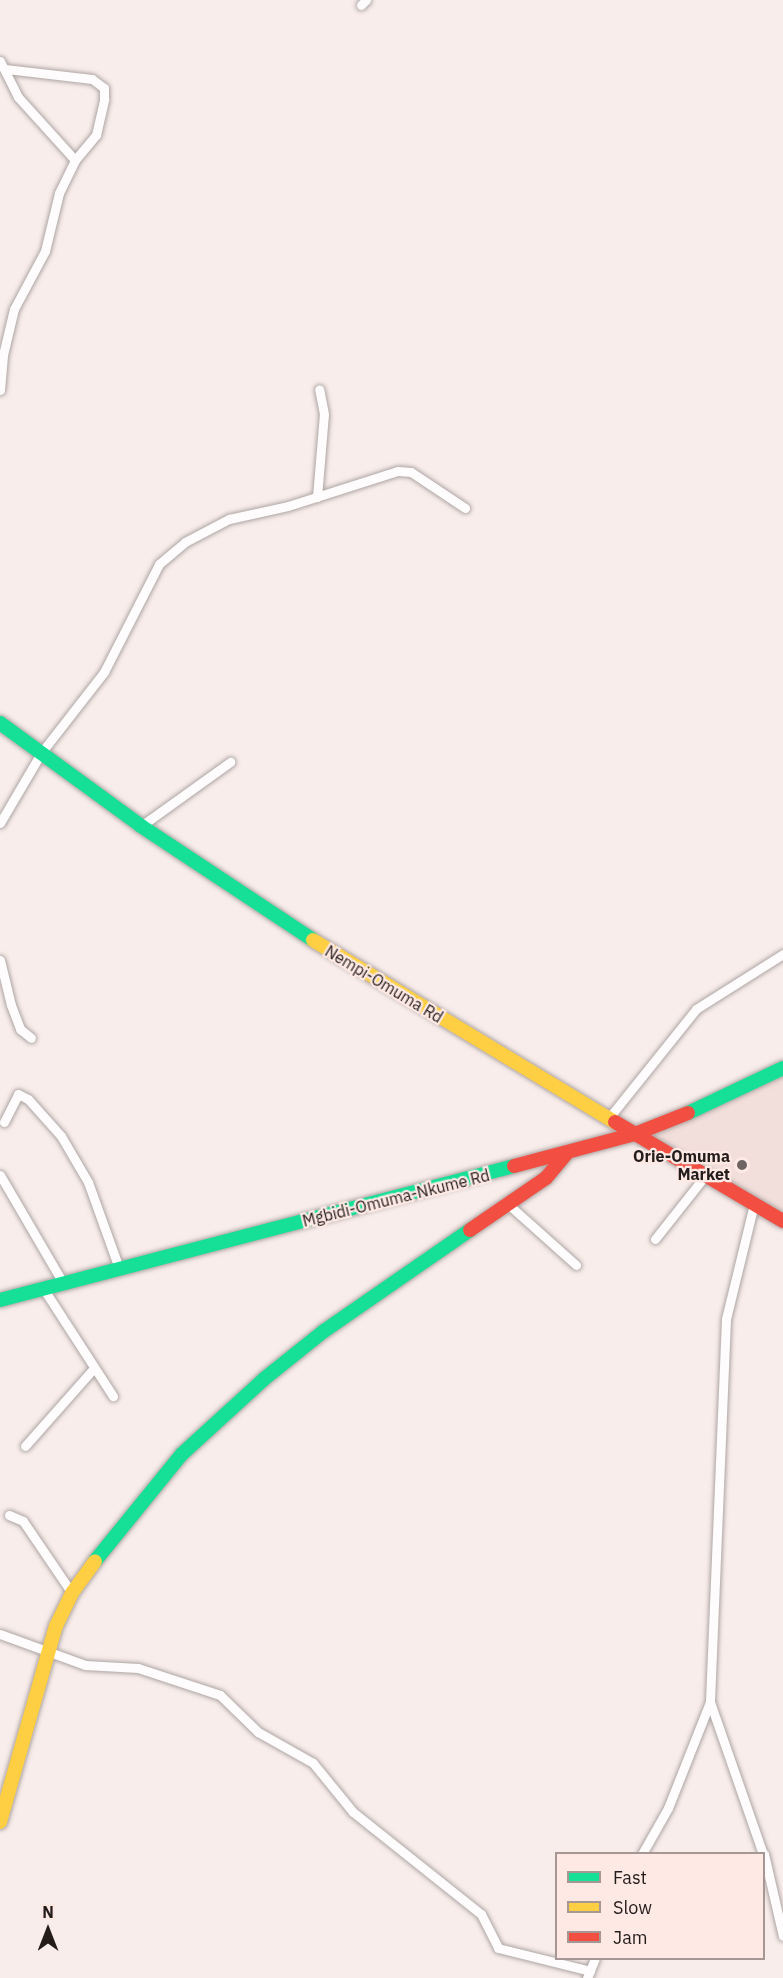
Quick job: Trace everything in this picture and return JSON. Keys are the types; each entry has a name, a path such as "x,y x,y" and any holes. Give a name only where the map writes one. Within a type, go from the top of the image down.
{"street":[{"path":"2,65 18,97 45,130 75,160"},
{"path":"0,390 3,355 14,309 45,251 59,193 75,160 96,135 102,115 104,88 92,79 2,65"},
{"path":"317,497 324,414 320,389"},
{"path":"0,823 41,753 104,672 159,564 211,526 317,497 381,474 411,472 465,508"},
{"name":"Nempi-Omuma Rd","path":"0,723 141,826 346,962 783,1221"},
{"path":"141,826 230,762"},
{"path":"608,1119 696,1009 783,954"},
{"path":"0,960 11,1005 20,1029 31,1038"},
{"name":"Mgbidi-Omuma-Nkume Rd","path":"0,1300 566,1154 635,1134 701,1108 783,1068"},
{"path":"4,1122 18,1094 28,1099 61,1136 88,1182 119,1268"},
{"path":"0,1822 46,1652 72,1593 119,1527 216,1421 324,1331 546,1178 566,1154"},
{"path":"0,1175 63,1283"},
{"path":"654,1239 705,1176"},
{"path":"643,1852 668,1808 711,1702 726,1319 754,1204"},
{"path":"509,1205 576,1264"},
{"path":"43,1288 113,1396"},
{"path":"25,1446 94,1368"},
{"path":"9,1515 23,1521 72,1593"},
{"path":"0,1634 85,1665 138,1668 220,1695 258,1732 313,1763 352,1812 481,1914 498,1948 588,1975 595,1960"},
{"path":"711,1702 763,1852"},
{"path":"765,1858 782,1933"}],"shaded area":[{"name":"Orie-Omuma Market","path":"783,1073 783,1215 650,1134"}],"traffic: fast":[{"path":"0,723 141,826 313,940"},
{"path":"688,1113 783,1068"},
{"path":"0,1300 514,1166"},
{"path":"95,1561 182,1454 264,1379 324,1331 470,1230"}],"traffic: slow":[{"path":"313,940 615,1122"},
{"path":"0,1822 56,1626 72,1593 95,1561"}],"traffic: jam":[{"path":"514,1166 635,1134 688,1113"},
{"path":"615,1122 783,1221"},
{"path":"470,1230 546,1178 566,1154"}],"place":[{"name":"Orie-Omuma Market","path":"742,1165"}]}
